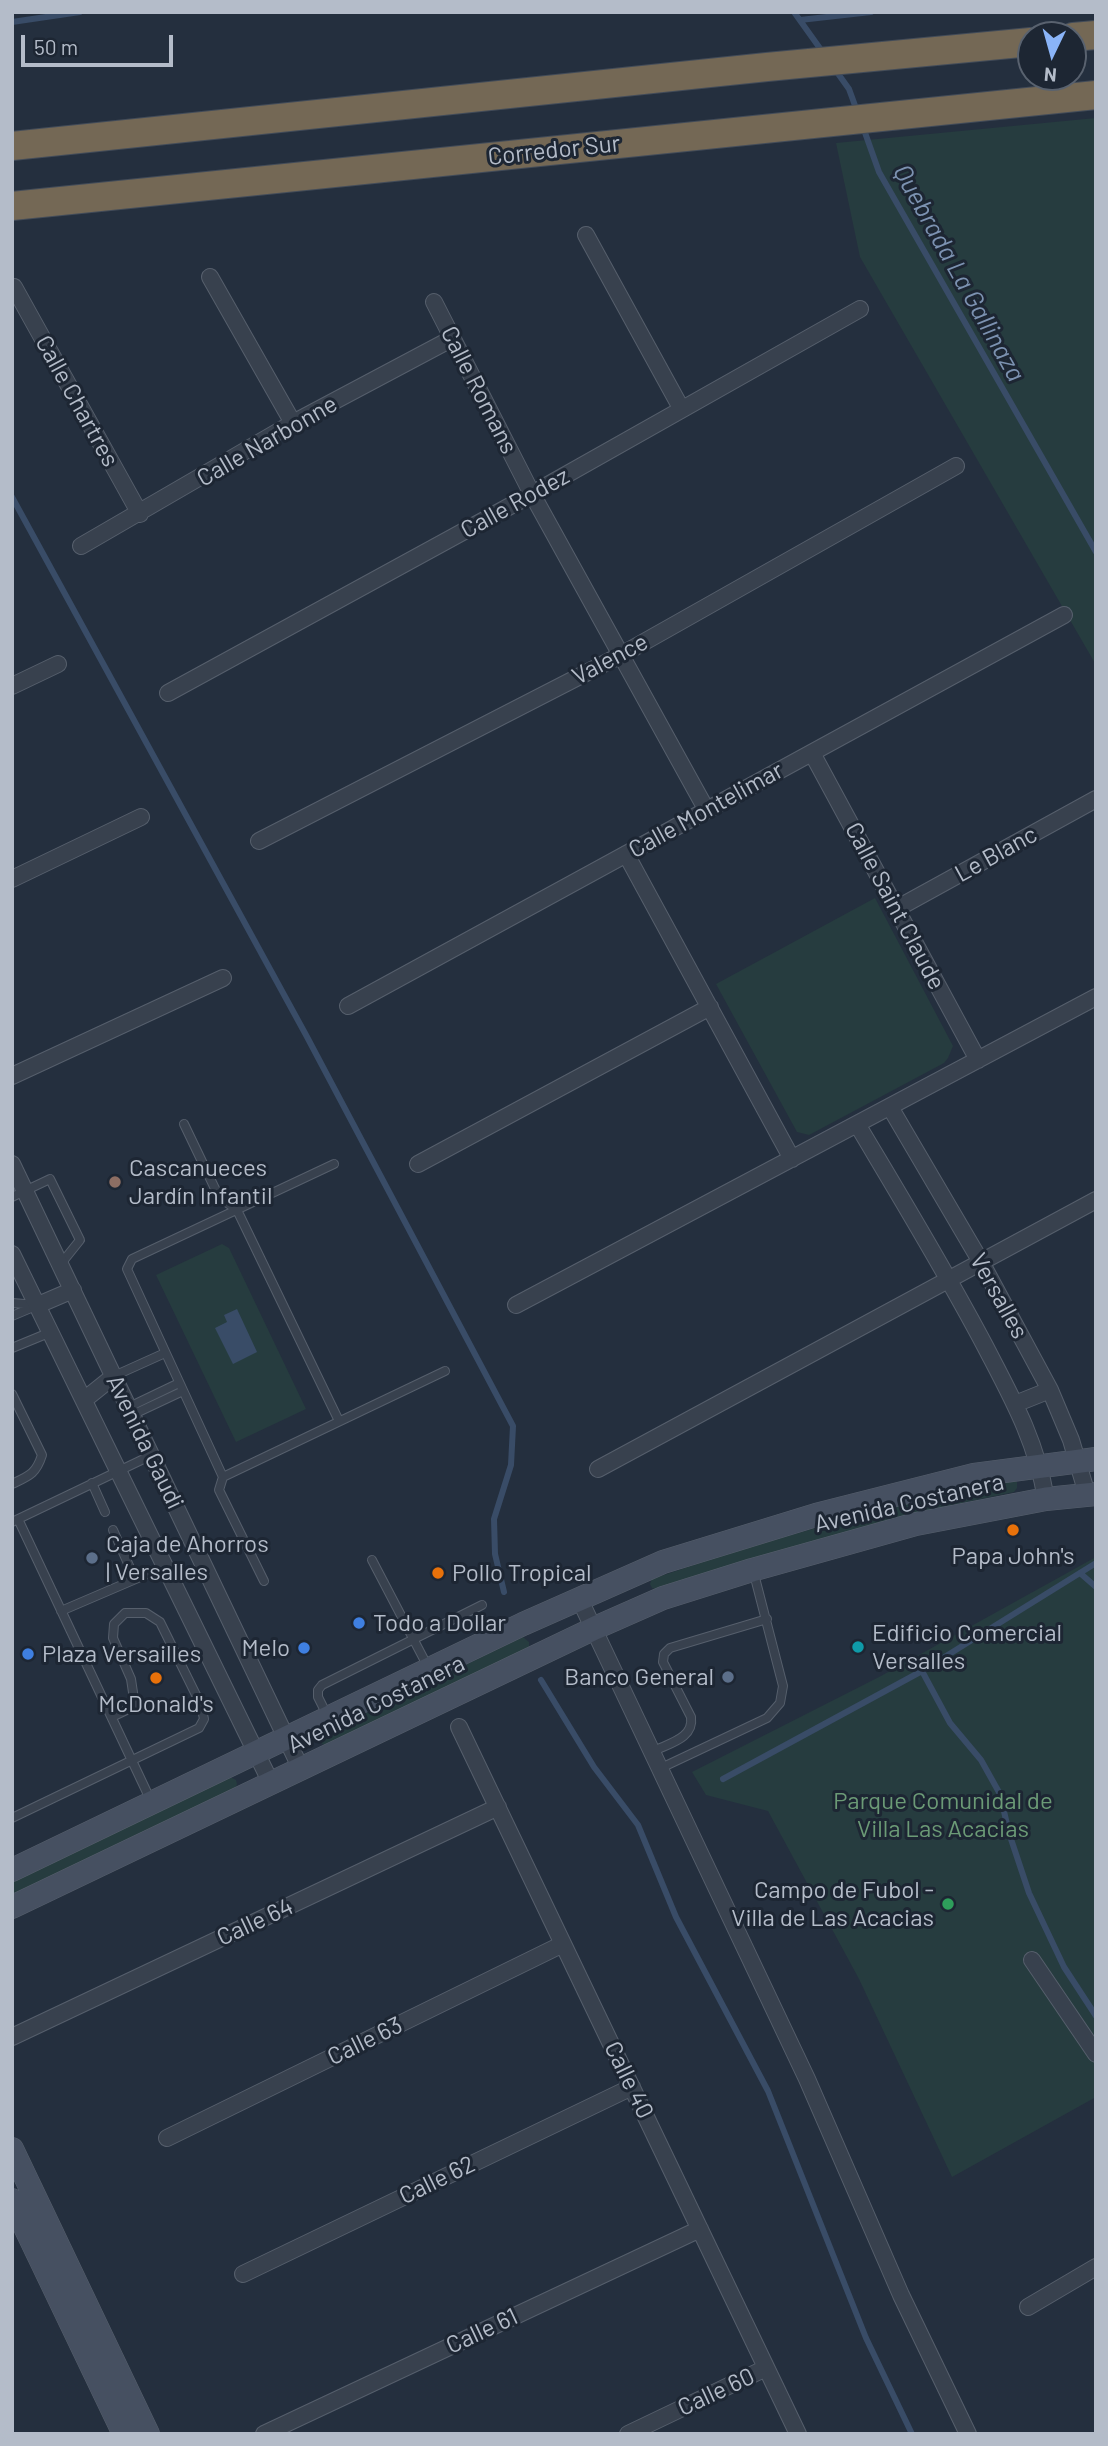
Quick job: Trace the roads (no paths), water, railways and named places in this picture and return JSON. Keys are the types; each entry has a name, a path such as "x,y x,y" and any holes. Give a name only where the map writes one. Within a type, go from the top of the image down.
{"highway":[{"path":"12,146 1017,42"},
{"name":"Corredor Sur","path":"12,205 1096,95"}],"street":[{"path":"586,234 681,408"},
{"path":"210,278 293,423"},
{"name":"Calle Chartres","path":"15,287 140,514"},
{"name":"Calle Romans","path":"434,302 532,494 706,809"},
{"name":"Calle Rodez","path":"168,693 532,494 860,309"},
{"name":"Calle Narbonne","path":"81,546 293,423 453,338"},
{"name":"Valence","path":"259,841 621,654 956,466"},
{"name":"Calle Montelimar","path":"348,1006 1064,615"},
{"path":"12,686 58,664"},
{"name":"Calle Saint Claude","path":"811,752 978,1060"},
{"name":"Le Blanc","path":"896,909 1096,799"},
{"path":"12,879 141,817"},
{"path":"626,854 792,1159"},
{"path":"12,1076 223,978"},
{"path":"516,1306 1096,997"},
{"path":"418,1164 709,1007"},
{"name":"Versalles","path":"890,1107 981,1262 1087,1460 1092,1494"},
{"name":"Versalles","path":"858,1124 950,1279 1015,1404 1040,1465 1046,1499"},
{"name":"Avenida Gaudi","path":"12,1164 16,1189 60,1265 301,1769"},
{"path":"598,1469 1096,1200"},
{"name":"Avenida Gaudi","path":"12,1254 271,1783"},
{"path":"38,1305 72,1290"},
{"path":"84,1399 114,1376"},
{"path":"1015,1404 1050,1390"},
{"name":"Avenida Costanera","path":"12,1870 579,1598 663,1562 816,1515 974,1475 1087,1460"},
{"name":"Avenida Costanera","path":"12,1907 663,1598 916,1524 1046,1499 1092,1494"},
{"path":"579,1598 654,1751 807,2079 901,2295 968,2434"},
{"name":"Calle 40","path":"459,1727 798,2434"},
{"name":"Calle 64","path":"12,2037 498,1807"},
{"name":"Calle 63","path":"167,2138 563,1944"},
{"path":"1032,1960 1096,2054"},
{"name":"Calle 62","path":"243,2274 632,2087"},
{"path":"12,2149 148,2434"},
{"path":"12,2200 124,2434"},
{"name":"Calle 61","path":"264,2434 700,2229"},
{"path":"1028,2307 1096,2267"},
{"name":"Calle 60","path":"628,2434 766,2368"}],"lane":[{"path":"184,1124 219,1197 237,1210 339,1421"},
{"path":"264,1581 219,1490 223,1477 127,1269 132,1259 334,1164"},
{"path":"16,1189 50,1180 80,1240 60,1265"},
{"path":"12,1303 38,1305"},
{"path":"12,1316 38,1305"},
{"path":"12,1348 51,1332"},
{"path":"114,1376 166,1353"},
{"path":"223,1477 445,1371"},
{"path":"130,1411 181,1387"},
{"path":"12,1394 42,1455 38,1467 12,1484"},
{"path":"152,1455 15,1520 152,1803"},
{"path":"92,1483 105,1512"},
{"path":"113,1530 135,1579"},
{"path":"372,1560 429,1669"},
{"path":"61,1611 166,1566"},
{"path":"661,1768 767,1718 780,1703 783,1686 752,1570"},
{"path":"329,1717 318,1697 318,1690 322,1685 482,1605"},
{"path":"12,1818 199,1728 204,1719 201,1705 160,1622 146,1613 125,1613 114,1624 113,1638 131,1679 135,1706 112,1717"},
{"path":"654,1751 688,1734 692,1727 691,1717 663,1662 664,1654 670,1648 767,1619"}],"water":[{"path":"237,1309 257,1352 233,1364 215,1328 227,1322 224,1315"}],"waterway":[{"path":"12,22 80,12"},
{"name":"Quebrada La Gallinaza","path":"794,12 824,54"},
{"path":"800,20 871,12"},
{"name":"Quebrada La Gallinaza","path":"834,68 849,89 857,111"},
{"name":"Quebrada La Gallinaza","path":"863,127 879,172 1096,552"},
{"path":"12,497 306,1035 513,1426 511,1465 494,1519 495,1554 504,1592"},
{"path":"723,1779 922,1671 1096,1563"},
{"path":"1080,1573 1096,1587"},
{"path":"922,1671 950,1723 981,1760 1000,1794 1009,1833 1029,1893 1064,1967 1096,2016"},
{"path":"541,1680 594,1767 638,1825 676,1917 768,2091 866,2338 912,2434"}],"place":[{"name":"Cascanueces Jardín Infantil","path":"115,1182"},
{"name":"Papa John's","path":"1013,1530"},
{"name":"Caja de Ahorros | Versalles","path":"92,1558"},
{"name":"Pollo Tropical","path":"438,1573"},
{"name":"Todo a Dollar","path":"359,1623"},
{"name":"Edificio Comercial Versalles","path":"858,1647"},
{"name":"Melo","path":"304,1648"},
{"name":"Plaza Versailles","path":"28,1654"},
{"name":"Banco General","path":"728,1677"},
{"name":"McDonald's","path":"156,1678"},
{"name":"Campo de Fubol - Villa de Las Acacias","path":"948,1904"}],"park label":[{"name":"Parque Comunidal de Villa Las Acacias","path":"943,1815"}]}
